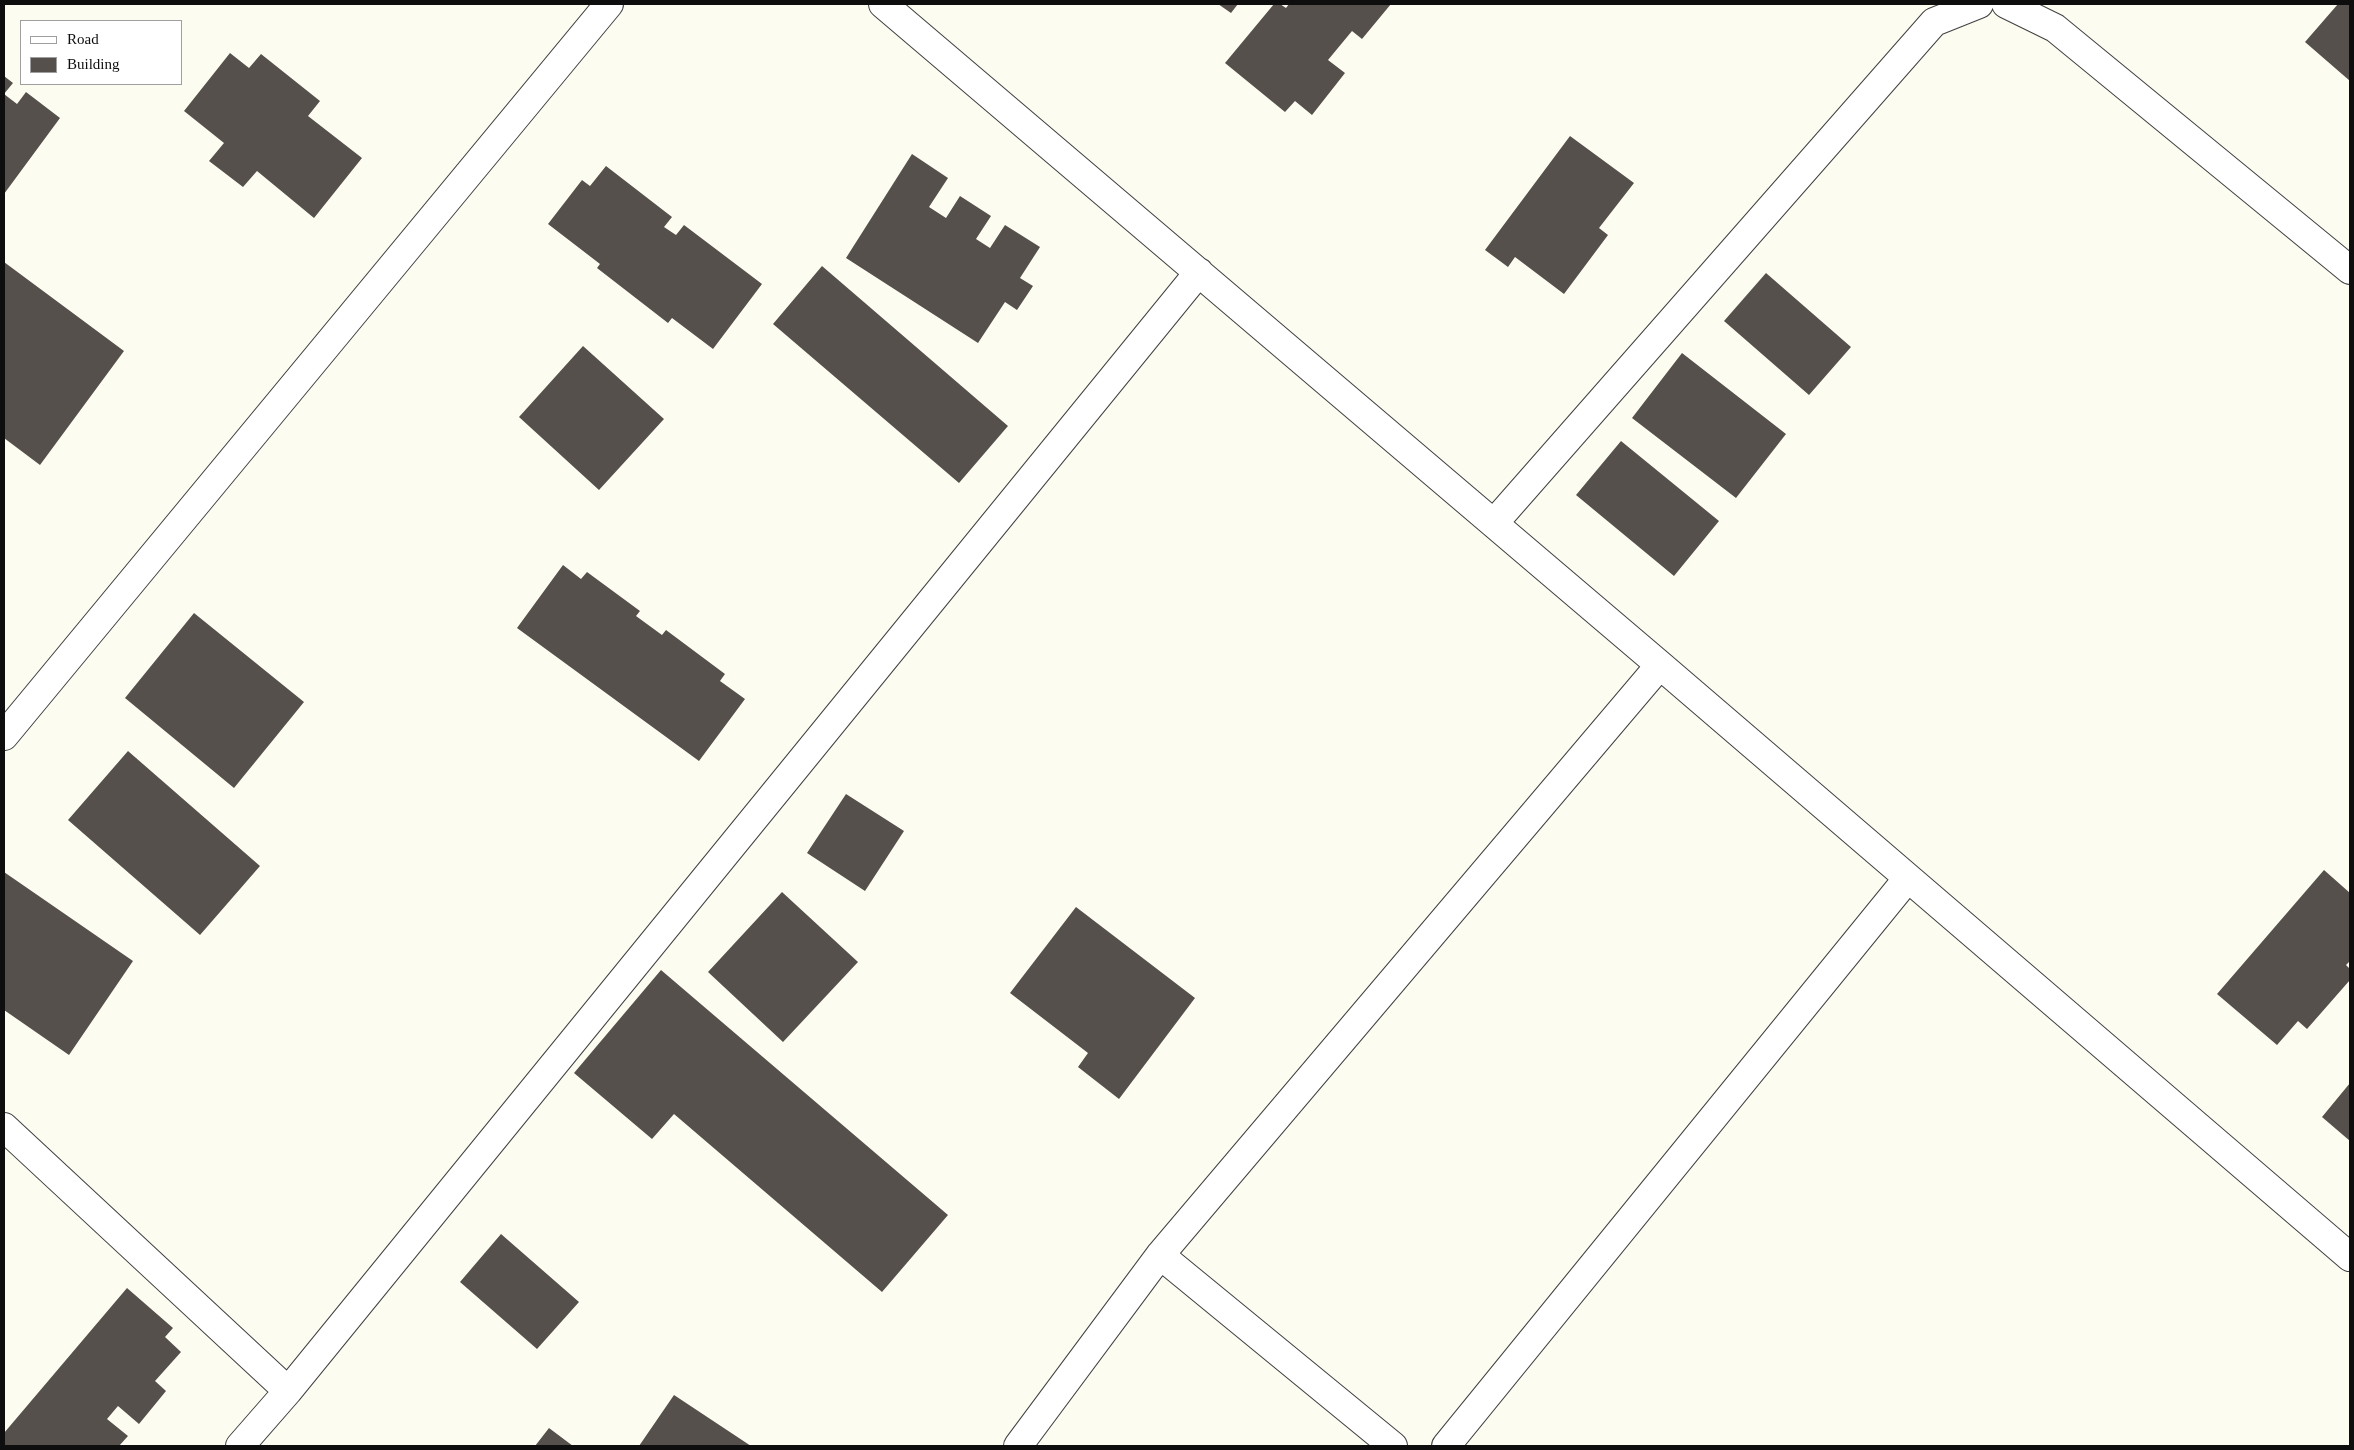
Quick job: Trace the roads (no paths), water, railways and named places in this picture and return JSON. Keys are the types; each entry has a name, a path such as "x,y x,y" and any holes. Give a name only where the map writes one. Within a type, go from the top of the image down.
{"street":[{"path":"4,736 609,4"},
{"path":"883,4 1660,665 2350,1257"},
{"path":"1494,524 1934,22 1979,4"},
{"path":"2006,4 2056,28 2350,270"},
{"path":"240,1446 288,1391 1199,272"},
{"path":"1018,1446 1160,1256 1660,665"},
{"path":"1446,1446 1908,878"},
{"path":"4,1127 288,1391"},
{"path":"1160,1256 1393,1446"}]}
